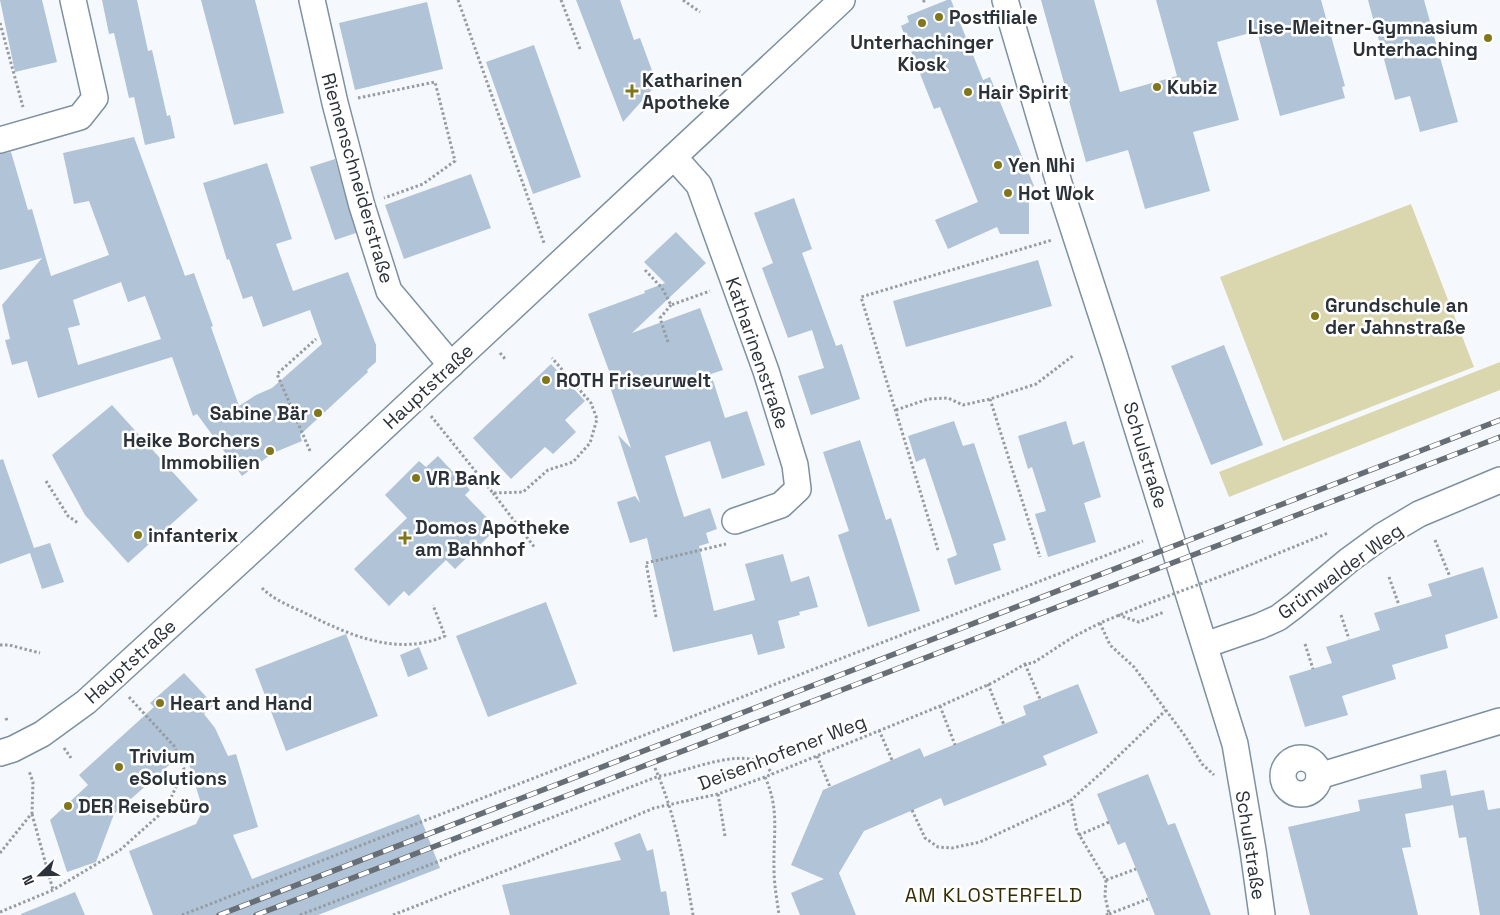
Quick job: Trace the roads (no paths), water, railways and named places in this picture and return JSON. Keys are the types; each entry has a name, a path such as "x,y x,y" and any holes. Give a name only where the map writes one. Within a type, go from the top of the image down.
{"street":[{"path":"0,140 80,117 95,98 73,0"},
{"name":"Riemenschneiderstraße","path":"312,0 335,103 362,206 389,291 451,365"},
{"name":"Hauptstraße","path":"0,753 13,749 42,734 86,702 416,398 842,0"},
{"name":"Schulstraße","path":"1004,0 1066,208 1117,364 1235,744 1262,915"},
{"name":"Katharinenstraße","path":"674,157 699,185 766,371 795,465 798,489 781,505 735,521"},
{"name":"Grünwalder Weg","path":"1205,645 1278,618 1349,560 1382,536 1419,514 1500,481"},
{"path":"1319,776 1500,721"}],"railway":[{"path":"219,915 1500,420"},
{"path":"256,915 1500,437"}],"place":[{"name":"Postfiliale","path":"939,17"},
{"name":"Unterhachinger Kiosk","path":"922,23"},
{"name":"Lise-Meitner-Gymnasium Unterhaching","path":"1488,38"},
{"name":"Kubiz","path":"1157,87"},
{"name":"Katharinen Apotheke","path":"632,91"},
{"name":"Hair Spirit","path":"968,92"},
{"name":"Yen Nhi","path":"998,165"},
{"name":"Hot Wok","path":"1008,193"},
{"name":"Grundschule an der Jahnstraße","path":"1315,316"},
{"name":"ROTH Friseurwelt","path":"546,380"},
{"name":"Sabine Bär","path":"318,413"},
{"name":"Heike Borchers Immobilien","path":"270,451"},
{"name":"VR Bank","path":"416,478"},
{"name":"infanterix","path":"138,535"},
{"name":"Domos Apotheke am Bahnhof","path":"405,538"},
{"name":"Heart and Hand","path":"160,703"},
{"name":"Trivium eSolutions","path":"119,767"},
{"name":"DER Reisebüro","path":"68,806"}],"district":[{"name":"AM KLOSTERFELD","path":"994,895"}]}
